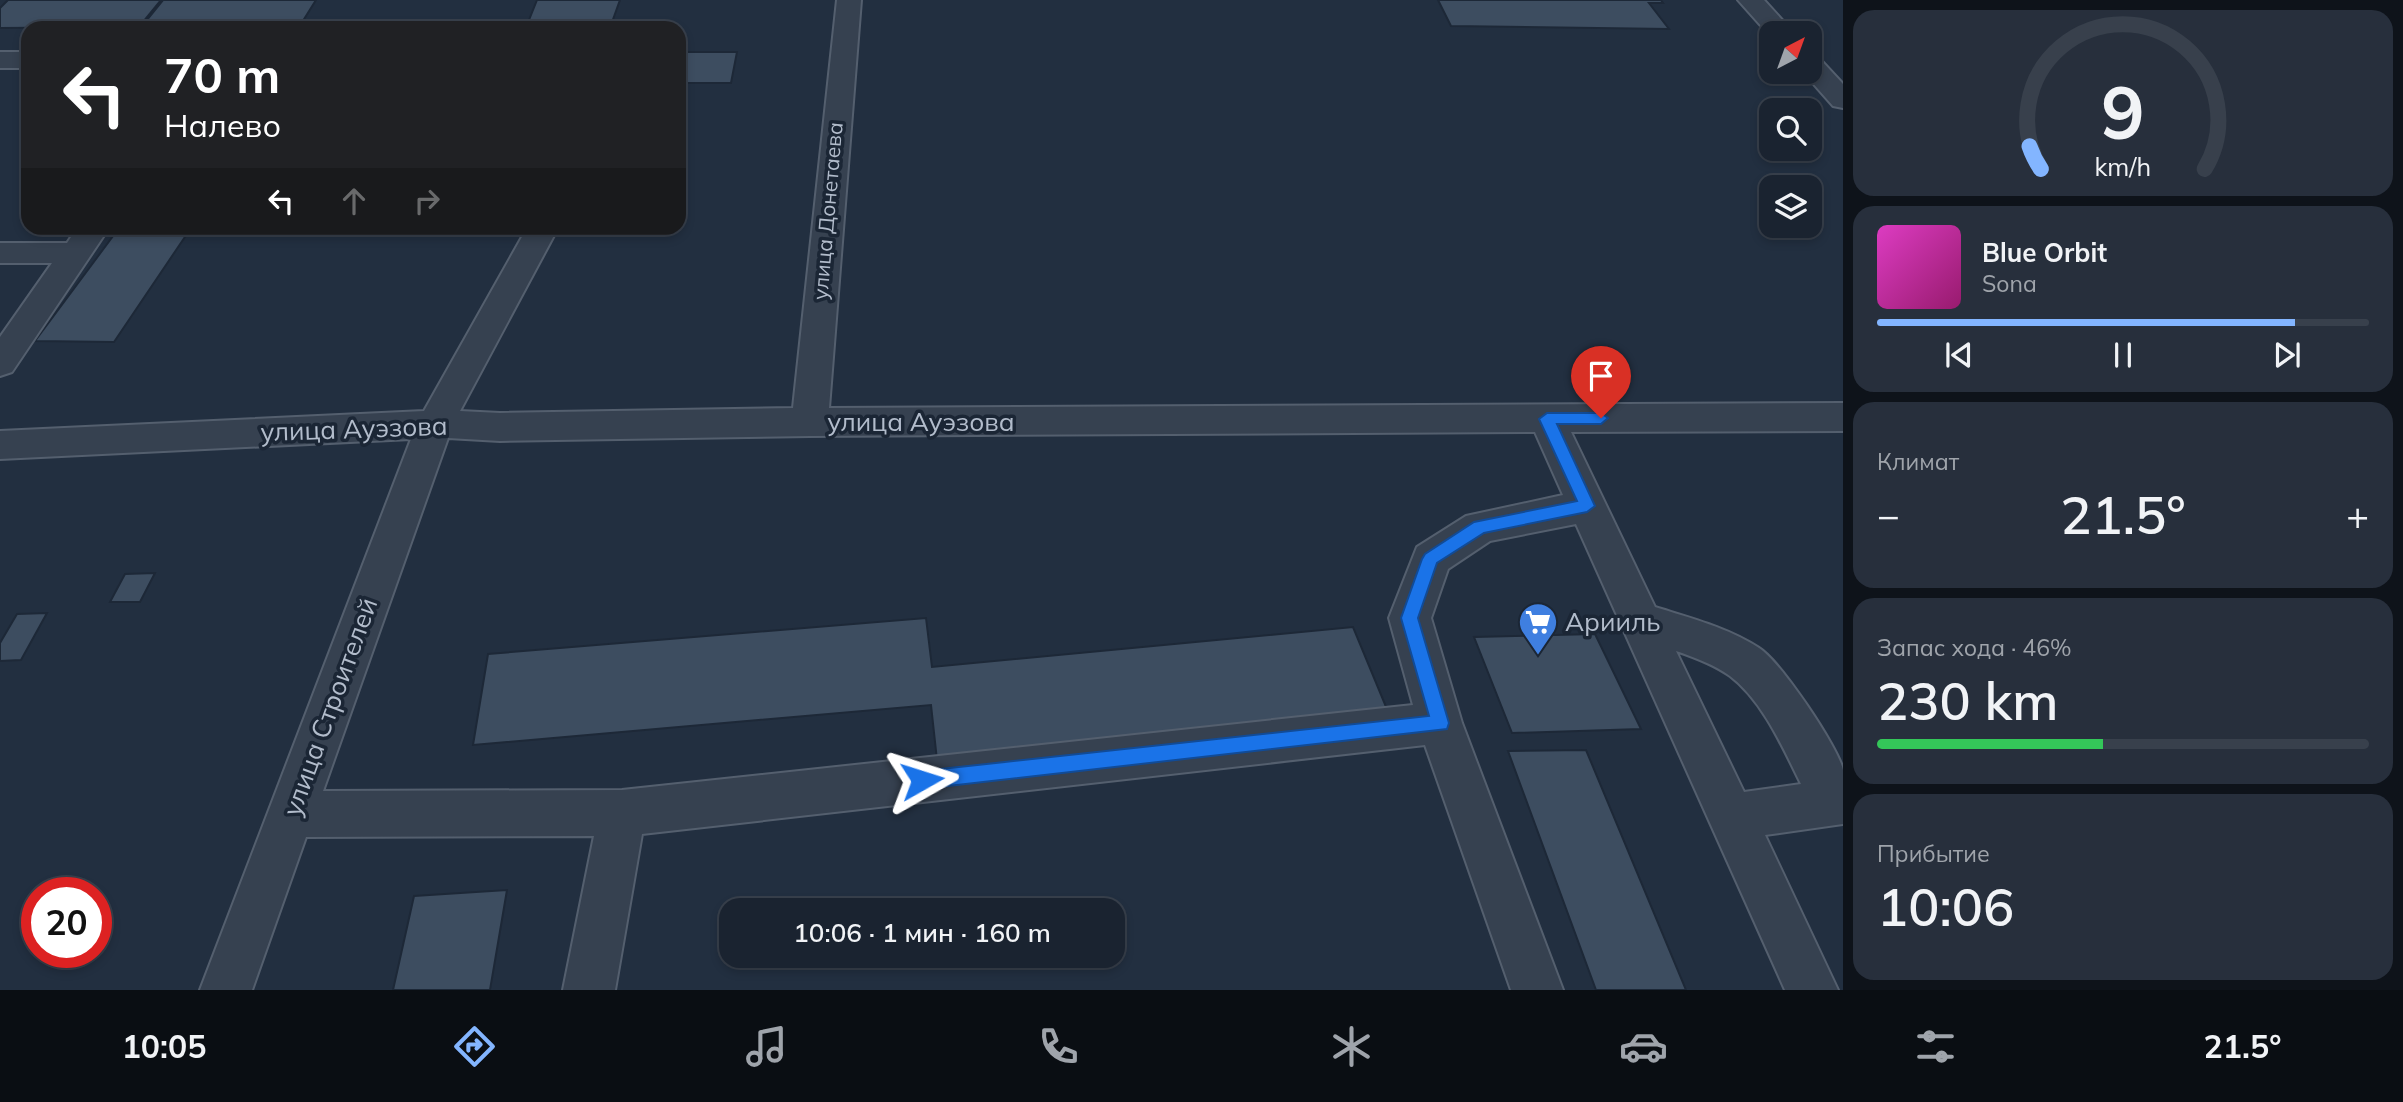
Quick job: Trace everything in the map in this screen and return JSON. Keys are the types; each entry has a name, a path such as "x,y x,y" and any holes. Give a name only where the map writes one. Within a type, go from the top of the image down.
{"street":[{"name":"улица Донетаева","path":"810,422 849,0"},
{"path":"1750,0 1770,21"},
{"path":"0,60 21,60"},
{"path":"1822,77 1843,100"},
{"name":"улица Строителей","path":"226,990 435,424 538,235"},
{"path":"0,253 84,240"},
{"path":"0,363 84,240"},
{"name":"улица Ауэзова","path":"5,451 435,424 500,427 810,422 1843,417"},
{"path":"1547,419 1812,990"},
{"path":"1537,990 1440,723 1410,618 1431,559 1480,527 1587,506"},
{"path":"1640,620 1703,642 1747,663 1769,685 1839,801 1732,817"},
{"path":"291,814 622,813 1440,723"},
{"path":"589,990 622,813"}],"building":[{"path":"8,0 161,0 144,21 21,21 21,28 0,28 0,8"},
{"path":"163,0 316,0 303,21 146,21"},
{"path":"537,0 620,0 612,21 529,21"},
{"path":"1438,0 1661,0 1663,3 1649,3 1669,29 1451,26"},
{"path":"686,52 737,52 731,83 686,83"},
{"path":"114,235 186,235 114,342 35,341"},
{"path":"155,573 140,602 110,602 125,574"},
{"path":"47,613 21,660 0,661 0,643 17,614"},
{"path":"926,618 932,667 1353,627 1389,714 937,760 931,705 473,745 488,654"},
{"path":"1595,634 1641,729 1512,733 1474,637"},
{"path":"1586,750 1686,990 1596,990 1508,751"},
{"path":"507,890 490,990 393,990 414,896"}],"place":[{"name":"Арииль","path":"1538,656"}],"route":[{"path":"922,780 1440,723 1410,618 1431,559 1480,527 1587,506 1547,419 1601,418"}]}
